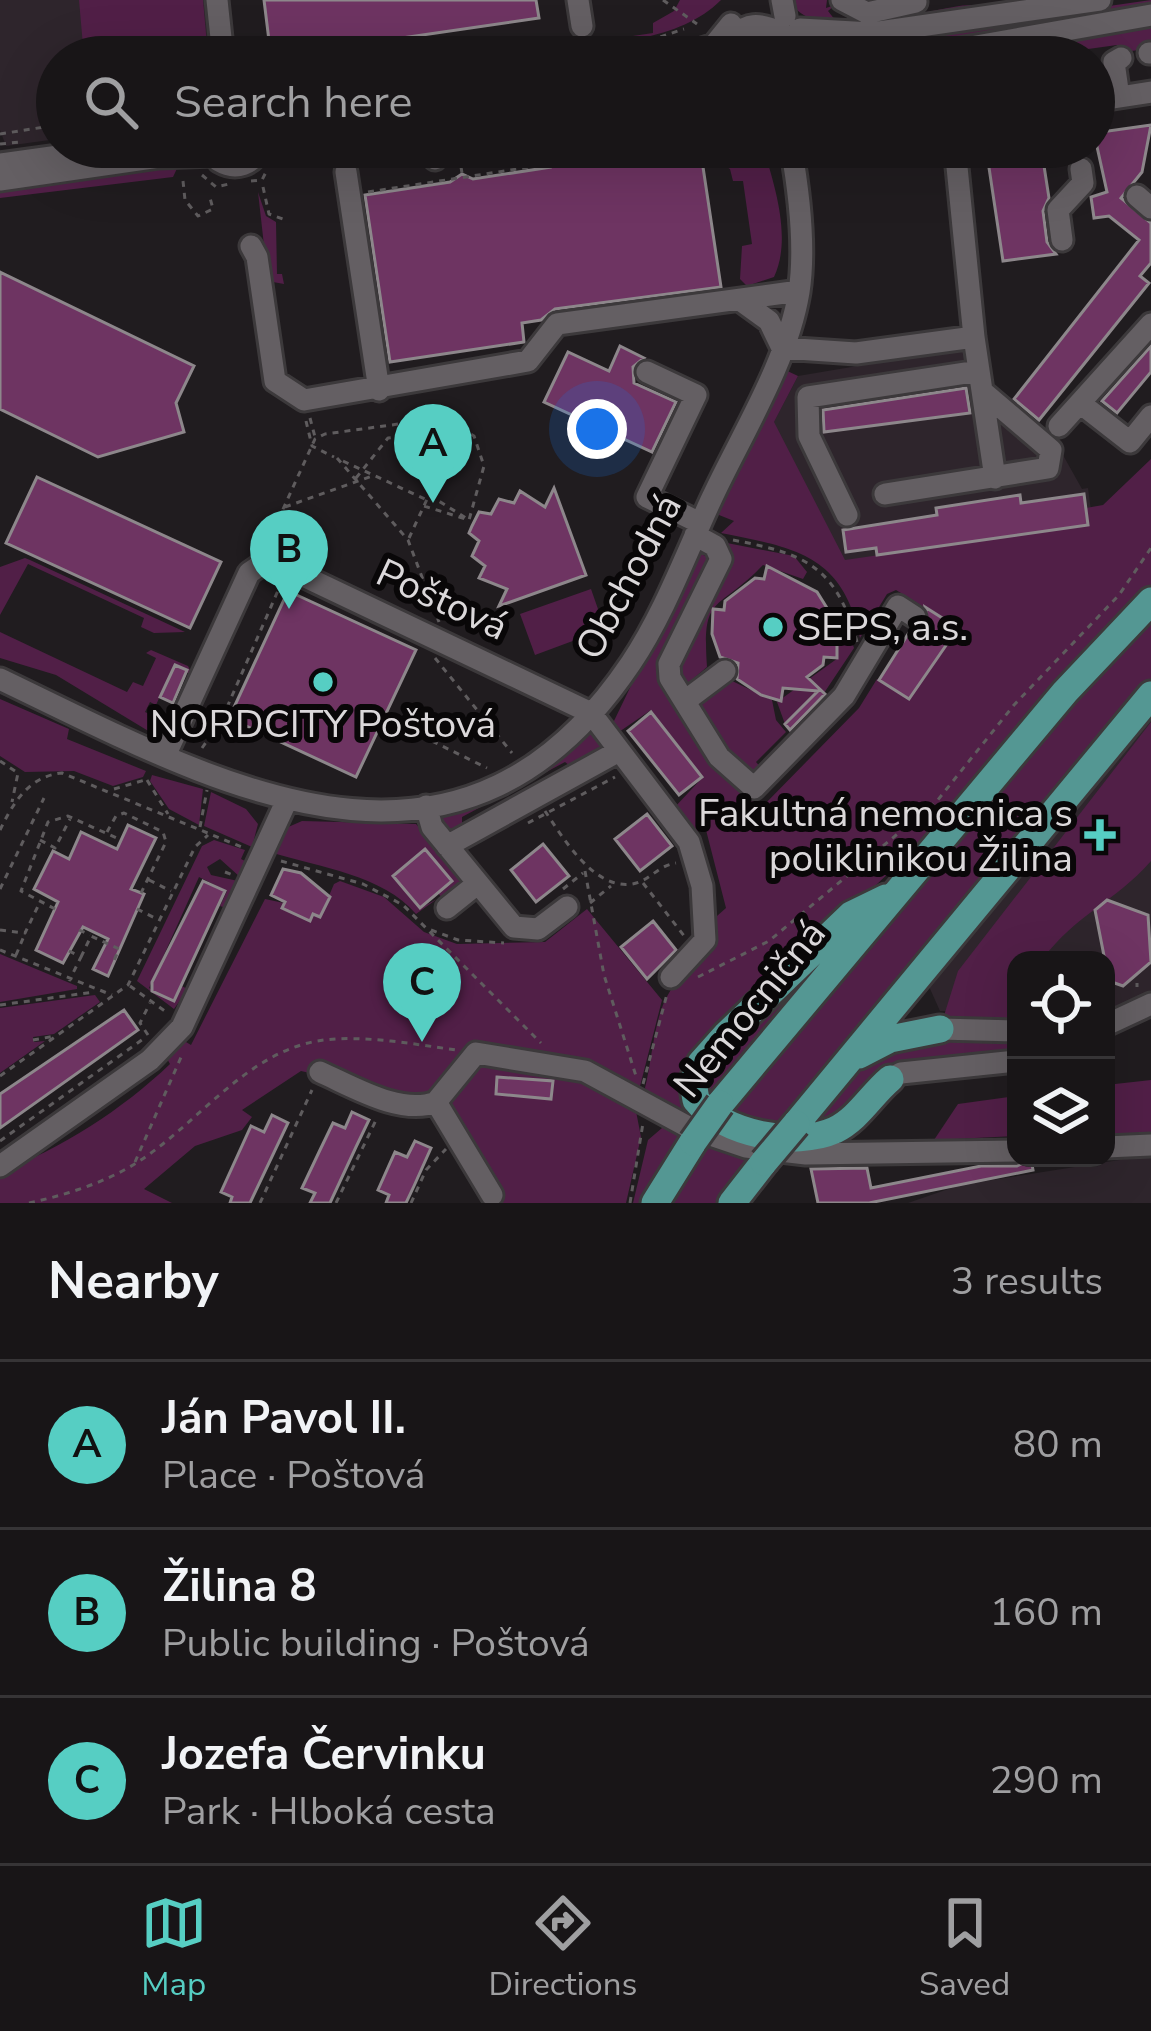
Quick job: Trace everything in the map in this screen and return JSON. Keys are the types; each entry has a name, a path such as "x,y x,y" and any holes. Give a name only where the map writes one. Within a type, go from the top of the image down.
{"main road":[{"name":"Nemocničná","path":"655,1203 720,1104 1065,692 1151,601"},
{"path":"733,1203 1151,694"},
{"path":"890,1079 850,1121 813,1136 772,1135 723,1124 696,1100 693,1082 701,1063 726,1036 851,915 895,894"},
{"path":"921,976 921,1010 940,1029"},
{"path":"850,1059 890,1039 940,1029"}],"street":[{"path":"217,0 221,36"},
{"path":"578,0 582,26"},
{"path":"842,0 866,14 912,2"},
{"path":"758,10 776,23 797,29 872,33 993,8 1100,0"},
{"path":"722,36 739,18 758,10 797,29"},
{"path":"735,36 758,10"},
{"path":"1038,36 1151,15"},
{"path":"1115,61 1121,58"},
{"path":"1115,69 1119,97"},
{"path":"1115,98 1151,92"},
{"path":"0,164 36,159"},
{"path":"0,180 83,168"},
{"name":"Obchodná","path":"784,168 796,201"},
{"name":"Obchodná","path":"0,680 158,764 286,802 371,812 426,806 470,794 521,769 591,713 646,637 782,348 797,300 796,168"},
{"path":"958,168 974,337 995,478"},
{"path":"1062,240 1058,210 1083,183 1082,170"},
{"path":"346,172 379,390"},
{"path":"250,246 257,257 272,369 281,390 304,400 528,361 557,324 740,300 797,300 830,349"},
{"path":"740,300 769,321 782,348 856,353 974,337"},
{"path":"1059,426 1151,324"},
{"path":"928,344 933,378"},
{"path":"647,372 696,395 647,497 698,529 716,546 721,559 669,664 719,758 754,788 844,696 898,606 916,617"},
{"path":"847,514 809,436 808,397 933,378 981,381 1051,450 1048,468 886,494"},
{"path":"1080,403 1130,442 1151,416"},
{"path":"158,764 249,573 265,562"},
{"name":"Poštová","path":"265,562 508,669 591,713"},
{"path":"685,700 725,671"},
{"path":"591,713 674,820 695,860 706,916 700,950 675,988"},
{"path":"447,846 626,759"},
{"path":"0,1166 150,1060 177,1022 264,856 286,802"},
{"path":"426,806 432,827 508,922 523,932 538,929 567,907"},
{"path":"437,908 477,884"},
{"path":"1115,1017 1142,992"},
{"path":"940,1029 1007,1031"},
{"path":"320,1072 385,1100 428,1106 476,1054 566,1066 715,1139 788,1154 1007,1152"},
{"path":"890,1079 902,1073 1007,1061"},
{"path":"436,1102 492,1195"},
{"path":"1115,1147 1151,1145"}],"path":[{"path":"663,0 697,24"},
{"path":"663,36 684,29"},
{"path":"0,134 36,128"},
{"path":"461,168 462,174"},
{"path":"361,193 515,168"},
{"path":"183,181 195,215 211,213 209,194"},
{"path":"263,187 269,214 283,219"},
{"path":"315,439 442,418 474,436 484,466 469,520"},
{"path":"265,562 263,551 284,508 312,446 315,439 309,419 312,446"},
{"path":"355,479 388,438 461,428"},
{"path":"312,446 469,520"},
{"path":"337,458 408,540 440,623"},
{"path":"284,508 374,476"},
{"path":"408,540 430,495 469,520"},
{"path":"721,535 797,553 808,560 837,590 857,641 871,650"},
{"path":"585,871 604,975 642,1088 675,988 769,941 937,801 1014,705 1119,596 1151,548"},
{"path":"198,757 207,734 220,721 279,585"},
{"path":"434,657 514,755 474,776"},
{"path":"389,720 488,770"},
{"path":"526,825 597,790 626,759"},
{"path":"0,761 18,773 0,830"},
{"path":"113,790 147,780 158,764"},
{"path":"0,814 50,774 74,775 264,856 363,884 415,918 491,998 566,1066"},
{"path":"147,780 167,814"},
{"path":"200,829 208,787 202,784"},
{"path":"0,889 44,798"},
{"path":"106,833 116,816 124,813 164,832 166,842 141,893"},
{"path":"546,814 589,868 614,884 642,881 661,865 695,860"},
{"path":"40,840 55,848 71,817"},
{"path":"55,909 25,895 21,883 53,818 71,817 121,840"},
{"path":"0,1076 128,985 171,891 195,847 210,833"},
{"path":"656,859 661,865"},
{"path":"642,881 700,950"},
{"path":"135,882 171,891"},
{"path":"15,956 40,902"},
{"path":"415,918 437,908"},
{"path":"137,909 158,920"},
{"path":"0,930 25,933"},
{"path":"79,930 119,949 113,962"},
{"path":"70,981 91,936"},
{"path":"0,950 95,992 114,995"},
{"path":"69,951 81,957"},
{"path":"128,985 177,1022 182,1056 134,1164"},
{"path":"0,1005 95,992"},
{"path":"148,1035 140,1023 151,1001"},
{"path":"0,1141 148,1035 177,1022"},
{"path":"33,1040 57,1036"},
{"path":"29,1203 68,1194 134,1164 281,1052 319,1041 358,1040 476,1054"},
{"path":"122,1042 128,1049"},
{"path":"89,1065 95,1073"},
{"path":"260,1203 320,1072"},
{"path":"57,1088 63,1096"},
{"path":"336,1203 385,1100"},
{"path":"630,1203 644,1137 640,1100"},
{"path":"23,1112 29,1120"},
{"path":"410,1203 426,1170 458,1142"},
{"path":"64,1203 68,1194"}],"shaded area":[{"path":"0,0 209,0 212,36 36,36 36,142 6,146 0,130"},
{"path":"79,0 203,0 206,36 82,36"},
{"path":"680,0 721,0 685,24 664,32 633,36 653,33 653,23 674,11"},
{"path":"789,0 827,0 826,8 835,5 828,11 839,25 803,14"},
{"path":"1151,0 1151,10 961,36 898,36"},
{"path":"979,6 898,23 839,25 853,17 886,19"},
{"path":"1151,21 1151,48 1119,53 1115,36 1076,36"},
{"path":"131,168 177,168 173,177 0,198 0,189"},
{"path":"769,168 780,212 782,246 774,277 747,286 740,279 742,246 752,244 743,181 733,181 730,169"},
{"path":"258,192 266,216 276,222 277,274 282,274 284,284 273,282 267,272"},
{"path":"982,345 992,390 1054,439 1082,489 1088,488 1093,526 848,595 768,433 798,376"},
{"path":"781,368 798,376 774,422 845,560 1088,525 1086,508 1103,505 1151,459 1151,587 919,844 697,1056 697,1114 692,1121 649,1098 645,1088 664,1003 707,955 717,916 726,908 706,830 694,831 674,808 703,777 651,710 616,734 613,723 695,553 711,557 664,660 716,762 762,807 859,708 877,679 910,698 958,628 896,590 887,594 860,638 842,589 828,572 793,551 721,533 734,521 719,515 720,500"},
{"path":"727,543 794,556 807,572 803,579 763,565 716,606 707,626 707,667 687,684 677,664 727,571"},
{"path":"25,558 185,632 154,633 141,627 144,618 28,564 0,615 0,567"},
{"path":"591,589 605,629 535,655 520,614"},
{"path":"1151,614 1151,680 777,1127 725,1114 1041,734"},
{"path":"843,617 854,648 824,693 819,689 785,724 777,702 838,658 834,620"},
{"path":"0,632 127,692 133,682 143,686 156,658 146,653 151,650 188,666 193,676 174,665 156,705 150,702 145,712 164,721 171,711 162,728 150,732 56,675 0,658"},
{"path":"728,679 772,700 776,720 786,732 756,762 764,771 754,775 726,753 701,710 703,700"},
{"path":"0,699 69,729 67,739 146,771 143,777 113,786 74,771 25,772 0,756"},
{"name":"Fakultná nemocnica s poliklinikou Žilina","path":"1151,710 1151,1009 1115,1023 1115,951 1007,951 1007,1011 940,1011 927,982"},
{"path":"1151,722 1151,861 1049,951 1007,951 1007,1022 942,1022 958,971"},
{"path":"586,734 599,736 601,751 570,766 565,762 462,817 462,828 449,834 440,823 444,812 547,761"},
{"path":"152,775 203,789 199,825 169,809 150,781"},
{"path":"211,792 246,809 258,824 252,847 204,826"},
{"path":"302,821 416,824 463,879 442,898 438,893 451,881 394,876 420,908 437,899 416,914 368,881 273,853 286,828"},
{"path":"214,840 245,850 241,859 247,862 240,877 220,859 207,867 211,875 238,881 226,908 220,906 227,891 199,877 149,988 173,1001 181,986 188,989 174,1009 137,981 202,846"},
{"path":"340,881 384,897 424,932 457,944 545,942 587,909 662,1000 635,1106 641,1137 626,1203 501,1203 441,1103 301,1071 242,1110 252,1117 242,1130 195,1146 144,1189 172,1203 0,1203 0,1172 90,1126 170,1064 165,1055 181,1039 191,1045 265,899 284,903 282,909 309,921 313,914 320,917 334,884"},
{"path":"873,904 707,1102 704,1071"},
{"path":"0,954 77,986 77,989 0,1002"},
{"path":"95,995 100,1002 54,1034 33,1037 34,1042 45,1041 0,1073 0,1008"},
{"path":"935,1039 1007,1041 1007,1051 915,1060 848,1112 809,1129 874,1054"},
{"path":"1151,1080 1151,1134 1115,1134 1115,1084"},
{"path":"1007,1097 1007,1136 934,1140 958,1104"},
{"path":"669,1122 685,1132 642,1203 633,1203 648,1140"},
{"path":"707,1144 755,1155 720,1203 667,1203"},
{"path":"1151,1155 1151,1203 908,1203 960,1185 1075,1167 1115,1167 1115,1161"}],"building":[{"path":"264,0 536,0 539,18 415,36 268,36"},
{"path":"1151,125 1142,172 1121,198 1151,223 1151,263 1140,276 1149,283 1039,420 1014,399 1139,240 1109,216 1094,218 1091,197 1107,192 1102,168 1115,168 1115,130"},
{"path":"544,168 703,168 721,287 555,309 541,320 522,323 524,342 390,362 365,195 450,182 462,174 473,179"},
{"path":"989,168 1044,168 1047,242 1056,254 1003,261"},
{"path":"0,272 194,366 176,403 184,432 98,457 0,409"},
{"path":"620,346 644,358 633,367 634,383 676,402 652,452 544,402 568,352 609,371"},
{"path":"1151,346 1151,372 1117,413 1102,401"},
{"path":"966,388 970,413 824,432 823,410"},
{"path":"37,477 221,562 190,628 6,543"},
{"path":"554,488 586,575 499,606 507,589 479,578 485,566 472,556 479,541 469,533 472,526 479,512 491,514 499,499 514,503 520,491 545,507"},
{"path":"1084,494 1088,525 877,555 876,548 846,552 843,530 1020,495 1021,503"},
{"name":"SEPS, a.s.","path":"767,566 817,592 832,616 837,643 837,658 824,657 823,665 807,677 825,694 790,730 785,724 818,691 783,688 781,701 761,695 737,679 738,663 720,657 712,634 713,609 724,610 725,601 755,578 764,579"},
{"name":"NORDCITY Poštová","path":"288,591 416,650 356,777 229,718"},
{"path":"925,607 958,628 909,699 879,680 910,631 928,624"},
{"path":"175,665 187,670 173,703 160,697"},
{"path":"651,712 702,777 679,795 628,731"},
{"path":"647,814 672,846 640,871 615,839"},
{"path":"128,825 156,838 131,889 144,894 108,976 93,969 108,939 83,927 63,963 36,950 58,902 34,889 53,851 69,859 81,832 117,849"},
{"path":"543,844 569,876 536,902 511,870"},
{"path":"425,849 452,881 420,908 393,876"},
{"path":"283,869 301,873 330,897 320,917 313,914 310,921 282,908 285,902 271,895"},
{"path":"203,881 225,891 174,1001 152,991 152,982"},
{"path":"1107,900 1148,915 1151,962 1123,986 1115,983 1115,951 1103,951 1095,910"},
{"path":"653,921 676,950 647,979 621,947"},
{"path":"124,1010 138,1030 0,1128 0,1094"},
{"path":"497,1077 553,1081 551,1099 496,1094"},
{"path":"352,1112 369,1120 330,1203 310,1203 315,1193 302,1188 333,1123 345,1128"},
{"path":"272,1115 288,1123 250,1203 230,1203 232,1197 221,1192 251,1126 264,1132"},
{"path":"415,1141 431,1148 414,1186 406,1203 386,1203 389,1195 378,1190 395,1152 407,1157"},
{"path":"981,1166 1033,1170 869,1203 818,1203 811,1169 867,1168 871,1188"}],"place":[{"name":"Ján Pavol II.","path":"433,503"},
{"name":"Žilina 8","path":"289,609"},
{"name":"SEPS, a.s.","path":"773,627"},
{"name":"NORDCITY Poštová","path":"323,682"},
{"name":"Fakultná nemocnica s poliklinikou Žilina","path":"1100,835"},
{"name":"Jozefa Červinku","path":"422,1042"}]}
